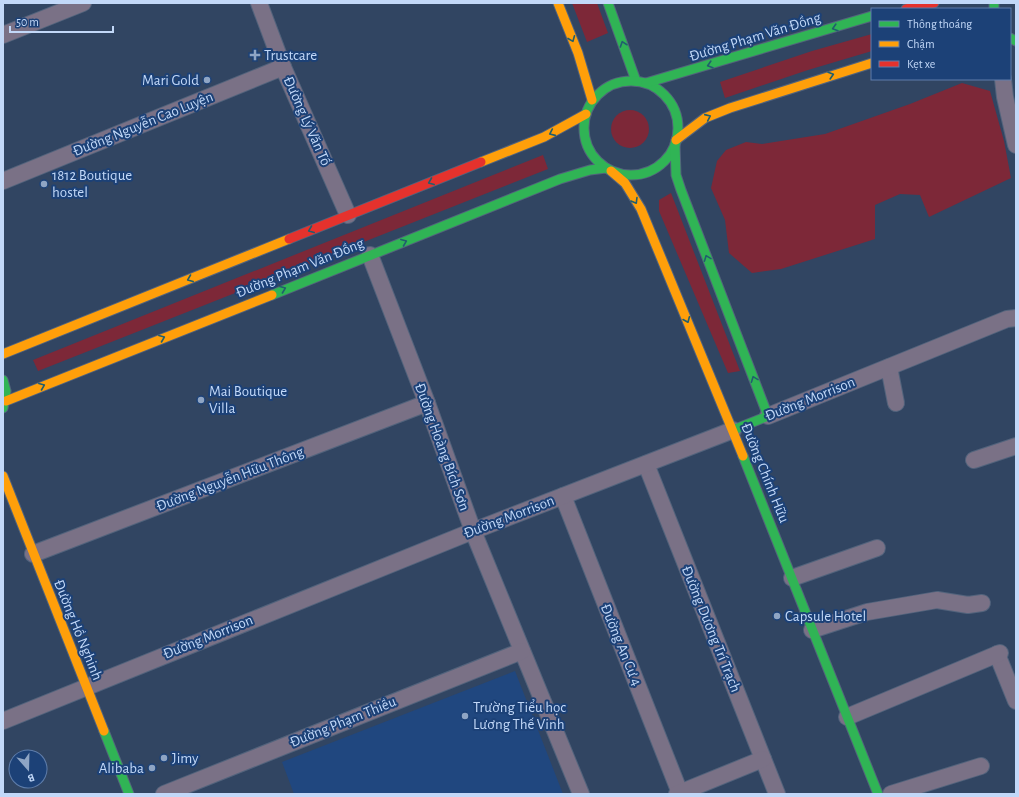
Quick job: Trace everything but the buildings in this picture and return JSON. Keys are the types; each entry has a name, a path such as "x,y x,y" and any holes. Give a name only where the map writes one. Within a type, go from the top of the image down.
{"main road":[{"path":"558,3 578,53 592,100"},
{"path":"608,3 636,81"},
{"path":"911,8 934,3"},
{"name":"Đường Phạm Văn Đồng","path":"646,83 871,16"},
{"path":"676,142 678,128 676,116 672,106 666,96 646,83 624,81 612,85 592,100 586,114 584,126 587,144 596,160 608,169 624,174 636,175 649,171 664,160 676,142 705,118 730,108 871,63"},
{"name":"Đường Phạm Văn Đồng","path":"3,354 544,137 565,127 586,114"},
{"name":"Đường Chính Hữu","path":"676,142 676,175 681,190 768,416"},
{"name":"Đường Phạm Văn Đồng","path":"4,404 560,179 590,170 608,169"},
{"name":"Đường Chính Hữu","path":"608,169 625,183 640,209 733,430 878,794"},
{"path":"3,380 6,391 4,404"},
{"name":"Đường Morrison","path":"733,430 768,416"},
{"name":"Đường Hồ Nghinh","path":"3,476 129,794"}],"street":[{"path":"3,35 83,3"},
{"name":"Đường Lý Văn Tố","path":"259,3 283,67 348,215"},
{"name":"Đường Nguyễn Cao Luyện","path":"3,181 283,67"},
{"path":"1003,80 1005,97 1016,145"},
{"name":"Đường Hoàng Bích Sơn","path":"370,255 427,403 473,531 581,794"},
{"name":"Đường Morrison","path":"768,416 1007,319 1016,318"},
{"path":"889,367 896,402"},
{"name":"Đường Nguyễn Hữu Thông","path":"33,554 427,403"},
{"name":"Đường Morrison","path":"3,721 86,686 473,531 733,430"},
{"path":"974,460 1016,446"},
{"name":"Đường Dương Trí Trạch","path":"646,464 777,794"},
{"name":"Đường An Cư 4","path":"563,496 679,793"},
{"path":"792,578 877,548"},
{"path":"812,630 867,612 937,600 968,605 982,603"},
{"name":"Đường Phạm Thiều","path":"164,794 522,651"},
{"path":"847,716 998,653 1016,701"},
{"path":"679,793 763,759"},
{"path":"891,794 981,766"}],"shaded area":[{"path":"572,3 597,3 608,33 587,42"},
{"path":"871,34 871,51 808,70 725,98 720,82 812,51"},
{"path":"962,83 990,91 1004,141 1011,178 929,217 920,195 900,194 875,205 875,239 781,269 752,273 729,253 725,220 711,188 717,161 726,150 746,142 762,144 825,134 910,104"},
{"path":"626,110 634,110 644,115 648,122 648,136 644,143 634,148 626,148 616,143 614,140 611,133 611,125 616,115 619,113"},
{"path":"543,155 548,169 38,371 33,360"},
{"path":"671,193 740,371 728,373 659,211 659,200"},
{"name":"Trường Tiểu học Lương Thế Vinh","path":"515,671 563,794 294,794 282,762"}],"traffic: fast":[{"path":"608,3 636,81"},
{"path":"994,3 994,8"},
{"path":"646,83 871,16"},
{"path":"1011,38 1016,41"},
{"path":"631,81 649,85 664,95 674,110 678,128 674,146 664,161 649,171 631,175 613,171 598,161 588,146 584,128 588,110 598,95 613,85 631,81"},
{"path":"675,144 676,175 681,190 768,416 733,430"},
{"path":"272,295 560,179 590,170 606,168"},
{"path":"3,380 6,391 3,408"},
{"path":"743,456 878,794"},
{"path":"104,731 129,794"}],"traffic: slow":[{"path":"558,3 578,53 592,100"},
{"path":"676,140 705,118 730,108 871,63"},
{"path":"481,162 544,137 586,114"},
{"path":"611,171 625,183 641,209 743,456"},
{"path":"3,354 289,239"},
{"path":"6,401 272,295"},
{"path":"3,476 104,731"}],"traffic: jam":[{"path":"911,8 934,3"},
{"path":"289,239 481,162"}],"place":[{"name":"Trustcare","path":"255,55"},
{"name":"Mari Gold","path":"207,80"},
{"name":"1812 Boutique hostel","path":"44,184"},
{"name":"Mai Boutique Villa","path":"201,400"},
{"name":"Capsule Hotel","path":"777,616"},
{"name":"Trường Tiểu học Lương Thế Vinh","path":"465,716"},
{"name":"Jimy","path":"164,758"},
{"name":"Alibaba","path":"152,768"}]}
